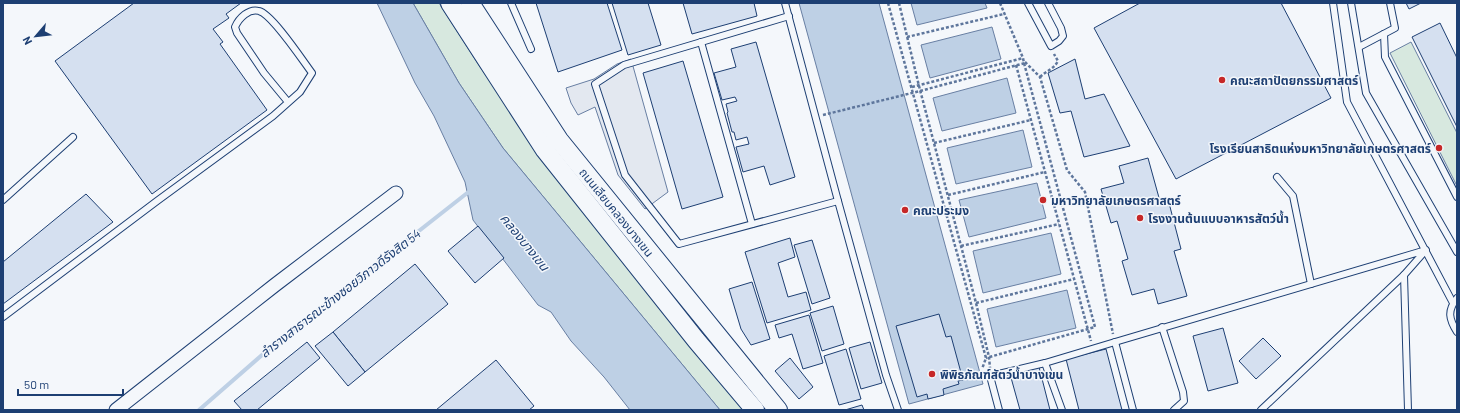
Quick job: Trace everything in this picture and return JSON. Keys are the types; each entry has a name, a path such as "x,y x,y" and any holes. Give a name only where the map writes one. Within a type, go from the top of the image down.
{"main road":[{"name":"ถนนเลียบคลองบางเขน","path":"450,3 545,150 696,340 755,410"},
{"name":"ถนนเลียบคลองบางเขน","path":"470,3 559,140 778,410"}],"street":[{"path":"116,410 275,285 396,193"}],"lane":[{"path":"511,3 531,49"},
{"path":"785,3 884,367 898,410"},
{"path":"1028,3 1051,46 1063,36 1061,28 1048,3"},
{"path":"1333,3 1347,102 1455,301 1450,312 1451,320 1457,332"},
{"path":"1351,3 1366,93 1457,252"},
{"path":"1359,47 1394,28 1390,3"},
{"path":"3,317 273,116 300,92 312,73 272,20 260,11 246,13 238,21 235,27 237,33 264,74 288,102"},
{"path":"789,16 624,65 595,84 625,175 679,244 838,201"},
{"path":"1384,34 1385,57 1457,198"},
{"path":"701,42 752,224"},
{"path":"3,200 72,137"},
{"path":"1278,177 1293,196 1311,284"},
{"path":"1261,410 1404,275 1426,250"},
{"path":"999,410 990,376 1045,363 1094,349 1162,327 1426,250"},
{"path":"1404,275 1408,410"},
{"path":"1162,327 1183,392 1184,401 1174,410"},
{"path":"1114,342 1118,351 1134,410"},
{"path":"1045,363 1062,410"}],"path":[{"path":"888,3 988,358 981,373"},
{"path":"899,3 920,91 976,303 988,358 990,376"},
{"path":"988,358 1095,327 1025,63 1000,3"},
{"path":"907,37 1004,14"},
{"path":"1040,77 1044,72 1055,67 1058,61 1051,46"},
{"path":"912,88 1023,58"},
{"path":"1025,63 1040,77 1067,170 1085,192 1114,342"},
{"path":"835,112 1025,63"},
{"path":"1016,65 1094,349"},
{"path":"934,143 1031,120"},
{"path":"948,196 1045,172"},
{"path":"961,246 1059,224"},
{"path":"976,303 1074,279"}],"shaded area":[{"path":"413,3 439,3 480,67 561,180 749,410 720,410 503,148 459,83"},
{"path":"1411,42 1457,133 1457,186 1390,53"},
{"path":"631,59 668,192 645,209 618,175 595,107 578,115 571,103 566,88 594,79 617,64"}],"water":[{"name":"คลองบางเขน","path":"377,3 413,3 459,83 503,148 720,410 630,410 604,377 571,341 551,312 538,305 473,220 465,182 434,116 415,83"},
{"path":"799,3 879,3 983,384 909,404"},
{"path":"911,3 985,3 987,8 917,25"},
{"path":"992,27 1001,59 930,78 921,45"},
{"path":"1007,78 1016,113 942,131 933,98"},
{"path":"1023,130 1032,167 956,184 947,148"},
{"path":"1037,183 1046,218 969,237 959,200"},
{"path":"1051,233 1061,274 983,293 973,251"},
{"path":"1067,290 1076,328 996,347 987,309"}],"building":[{"path":"134,3 241,3 226,14 229,18 213,29 223,42 220,44 267,110 152,194 55,61"},
{"path":"536,3 607,3 622,50 558,72"},
{"path":"612,3 648,3 661,45 628,55"},
{"path":"683,3 754,3 757,16 692,34"},
{"name":"คณะสถาปัตยกรรมศาสตร์","path":"1140,3 1281,3 1331,98 1176,179 1094,28"},
{"path":"1406,3 1421,3 1409,9"},
{"path":"1440,23 1457,58 1457,127 1412,37"},
{"path":"756,42 795,177 770,185 764,166 743,172 736,147 749,144 747,137 736,140 734,132 732,132 726,104 737,101 735,97 722,100 714,73 736,67 731,49"},
{"path":"1075,59 1085,99 1104,94 1130,146 1084,157 1071,111 1060,113 1048,73"},
{"path":"683,61 723,197 682,209 643,73"},
{"path":"1148,158 1161,205 1169,203 1181,249 1174,251 1187,296 1158,304 1154,289 1132,295 1122,261 1128,259 1117,221 1111,223 1101,189 1124,183 1119,166"},
{"path":"86,194 113,222 3,304 3,262"},
{"path":"478,226 504,258 475,283 448,251"},
{"path":"790,238 795,257 778,263 788,297 806,292 811,310 767,323 745,252"},
{"path":"812,240 830,298 812,304 794,245"},
{"path":"415,264 448,304 365,372 333,332"},
{"path":"752,282 770,339 751,345 741,329 729,289"},
{"path":"833,306 844,344 822,351 810,313"},
{"path":"939,314 946,337 951,336 963,380 958,381 959,384 943,389 944,395 928,399 927,394 917,397 896,326"},
{"path":"809,315 823,363 803,369 792,334 779,338 775,325"},
{"path":"1223,328 1238,383 1208,391 1193,336"},
{"path":"333,332 365,372 348,386 315,346"},
{"path":"1263,338 1281,356 1256,379 1239,361"},
{"path":"307,342 320,358 257,410 242,410 234,401"},
{"path":"870,342 882,383 861,389 849,348"},
{"path":"846,349 861,399 839,405 824,356"},
{"path":"1106,349 1122,410 1079,410 1066,359"},
{"path":"790,358 813,387 799,399 775,371"},
{"path":"496,360 534,406 529,410 436,410"},
{"path":"1039,367 1050,410 1020,410 1010,374"},
{"path":"862,405 864,410 845,410"}],"waterway":[{"name":"ลำรางสาธารณะข้างซอยวิภาวดีรังสิต 54","path":"199,410 270,348 471,190"}],"place":[{"name":"คณะสถาปัตยกรรมศาสตร์","path":"1222,80"},
{"name":"โรงเรียนสาธิตแห่งมหาวิทยาลัยเกษตรศาสตร์","path":"1439,148"},
{"name":"มหาวิทยาลัยเกษตรศาสตร์","path":"1043,200"},
{"name":"คณะประมง","path":"905,210"},
{"name":"โรงงานต้นแบบอาหารสัตว์น้ำ","path":"1140,218"},
{"name":"พิพิธภัณฑ์สัตว์น้ำบางเขน","path":"932,374"}]}
